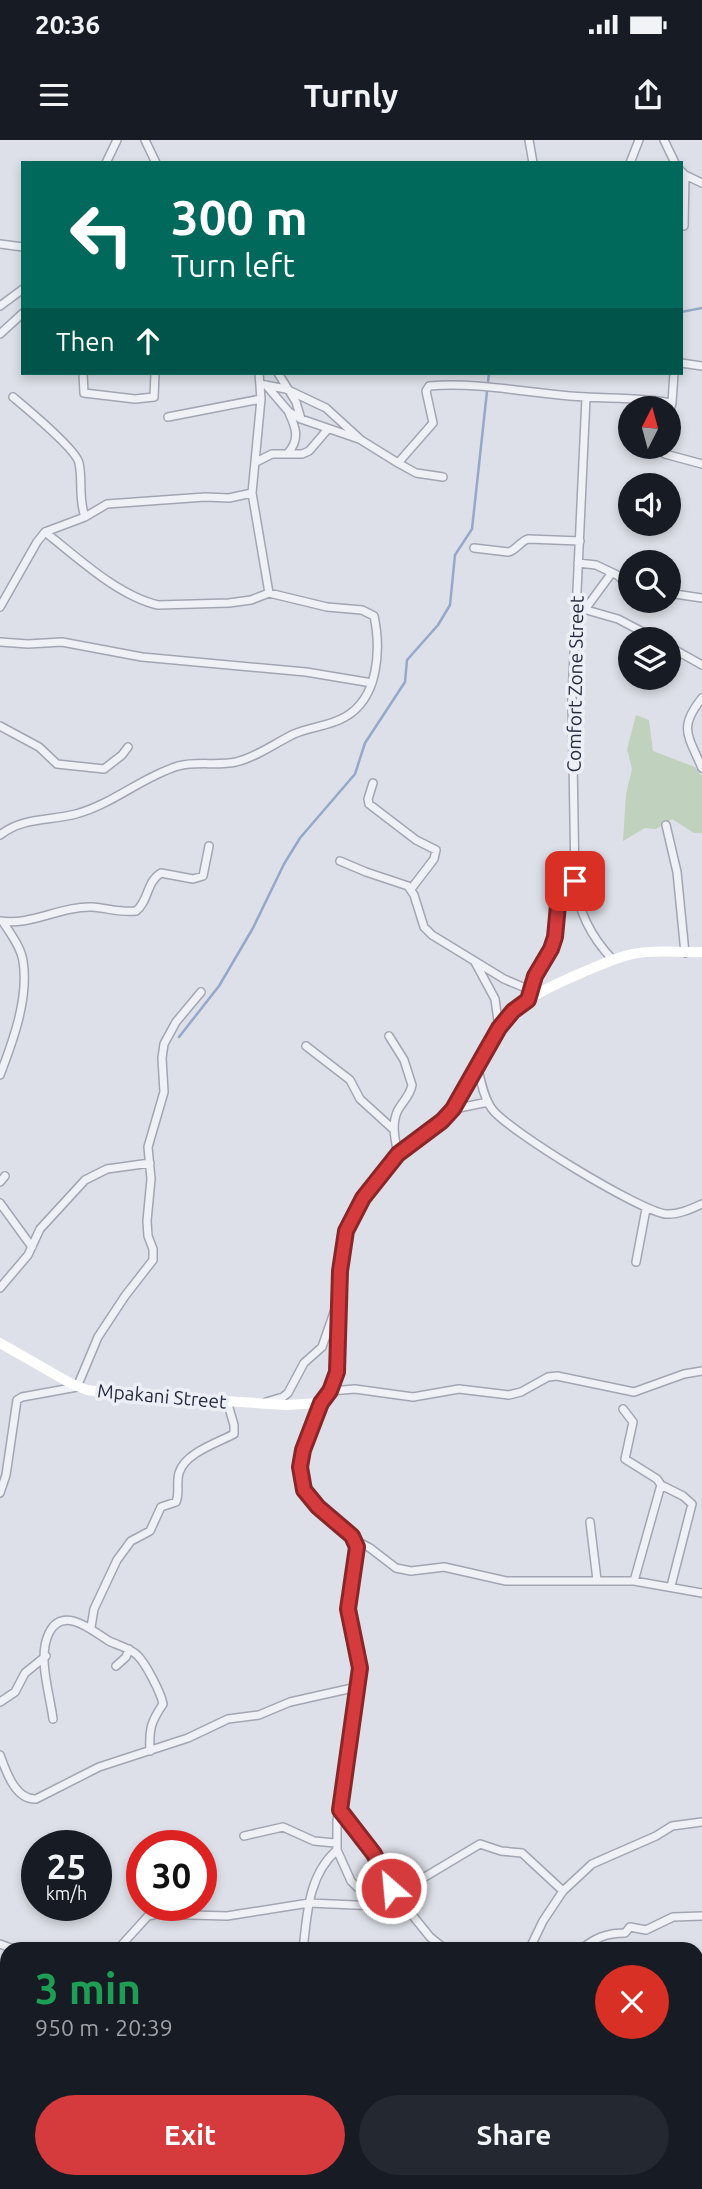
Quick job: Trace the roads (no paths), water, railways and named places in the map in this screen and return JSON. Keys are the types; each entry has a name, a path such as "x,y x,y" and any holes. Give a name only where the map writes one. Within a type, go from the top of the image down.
{"street":[{"path":"107,161 115,143 125,140"},
{"path":"145,140 155,161"},
{"path":"529,140 533,161"},
{"path":"631,161 639,140"},
{"path":"664,140 673,161"},
{"path":"684,226 683,173 702,183"},
{"path":"0,244 21,247"},
{"path":"0,306 21,290"},
{"path":"0,334 21,315"},
{"path":"683,363 702,366"},
{"path":"83,375 84,393 135,399 154,397 155,375"},
{"path":"260,375 263,384 289,412 301,419 361,440"},
{"path":"279,375 296,402 301,419"},
{"path":"672,396 674,375"},
{"path":"263,384 286,389 326,408 361,440 416,473 443,477"},
{"path":"263,384 253,493 269,593"},
{"path":"398,463 433,423 426,400 429,386 618,398"},
{"path":"13,397 77,455 79,496 85,517"},
{"name":"Comfort Zone Street","path":"586,398 572,698 575,881 586,924 613,960"},
{"path":"167,417 261,399"},
{"path":"288,453 297,438 296,427 289,412"},
{"path":"337,433 344,424"},
{"path":"256,462 272,454 302,454 309,451 328,429"},
{"path":"681,458 702,464"},
{"path":"0,607 37,542 45,533 85,517 107,504 205,497 229,498 253,493"},
{"path":"0,835 23,822 75,814 97,806 176,767 205,762 234,762 248,758 302,731 347,716 365,696 372,683 377,649 372,613 327,607 269,593 251,600 229,603 148,603 109,581 45,533"},
{"path":"474,548 508,552 528,539 580,541"},
{"path":"578,563 596,565 618,576"},
{"path":"586,608 611,574"},
{"path":"681,595 702,598"},
{"path":"576,607 618,619 633,627"},
{"path":"0,642 62,642 142,657 306,672 372,683"},
{"path":"681,653 702,665"},
{"path":"702,698 691,712 686,726 702,768"},
{"path":"0,726 39,747 51,761 61,765 104,769 128,747"},
{"path":"373,783 369,804 416,840 436,850 434,859 411,889"},
{"path":"666,825 677,872 685,953"},
{"path":"1,921 17,922 90,907 136,911 144,904 154,877 161,873 193,878 203,876 209,846"},
{"path":"340,861 403,883 411,889 424,927 442,943 472,958 529,995 634,953 702,952"},
{"path":"575,881 569,882 561,894 555,915 555,937 529,995 499,1028 453,1109 398,1154 349,1220 341,1260 338,1360 330,1391 321,1403 302,1456 301,1480 304,1490 318,1507 355,1540 403,1570 444,1567 506,1581 634,1581 702,1593"},
{"path":"0,1075 18,1017 23,982 23,960 1,921"},
{"path":"472,958 495,999 499,1028"},
{"path":"0,1493 6,1475 18,1400 77,1387 97,1337 153,1260 147,1221 150,1188 149,1140 164,1092 164,1044 176,1021 201,992"},
{"path":"389,1036 404,1060 412,1085 408,1098 399,1108 394,1130 398,1154"},
{"path":"306,1046 349,1080 357,1096 394,1130"},
{"path":"478,1069 488,1102 498,1116 532,1141 646,1209 673,1214 702,1205"},
{"path":"453,1109 488,1102"},
{"path":"0,1288 32,1247 40,1229 77,1187 91,1176 107,1169 150,1163"},
{"path":"0,1203 32,1247"},
{"path":"636,1262 646,1209"},
{"path":"262,1404 283,1397 304,1363 322,1347 340,1297"},
{"name":"Mpakani Street","path":"0,1343 77,1387 129,1395 262,1404 321,1403"},
{"path":"330,1391 355,1389 413,1397 459,1389 509,1395 521,1392 548,1377 557,1376 634,1392 684,1374 702,1371"},
{"path":"91,1627 94,1609 122,1551 131,1541 150,1531 161,1507 172,1504 178,1498 181,1469 207,1448 234,1434 227,1401"},
{"path":"623,1409 632,1422 625,1459 692,1504 671,1587"},
{"path":"634,1581 661,1485"},
{"path":"590,1522 597,1580"},
{"path":"355,1540 358,1553 348,1609 360,1662 336,1847 351,1881 357,1887 364,1893 394,1904 415,1916 436,1942"},
{"path":"52,1719 46,1685 48,1636 54,1625 71,1621 91,1627 104,1638 129,1649 140,1658 163,1701 150,1727 150,1751"},
{"path":"116,1666 126,1657 129,1649"},
{"path":"0,1702 15,1692 24,1673 46,1656"},
{"path":"0,1755 16,1788 30,1799 36,1799 99,1767 188,1738 228,1719 258,1715 289,1702 357,1687"},
{"path":"340,1810 374,1854 391,1888 394,1904"},
{"path":"533,1942 543,1920 563,1891 584,1871 604,1858 656,1836 672,1826 702,1822"},
{"path":"244,1836 283,1827 314,1841 336,1847"},
{"path":"391,1888 418,1881 480,1844 501,1851 522,1853 563,1891"},
{"path":"304,1942 309,1903 321,1867 336,1847"},
{"path":"124,1942 148,1916 157,1914 227,1916 309,1903 378,1906 394,1904"},
{"path":"591,1942 608,1934 625,1933 630,1927 648,1929 673,1917 702,1916"}],"waterway":[{"path":"683,312 702,308"},
{"path":"179,1037 219,986 300,838 355,774 365,743 405,682 407,660 438,625 450,605 455,555 472,529 489,375"}]}
